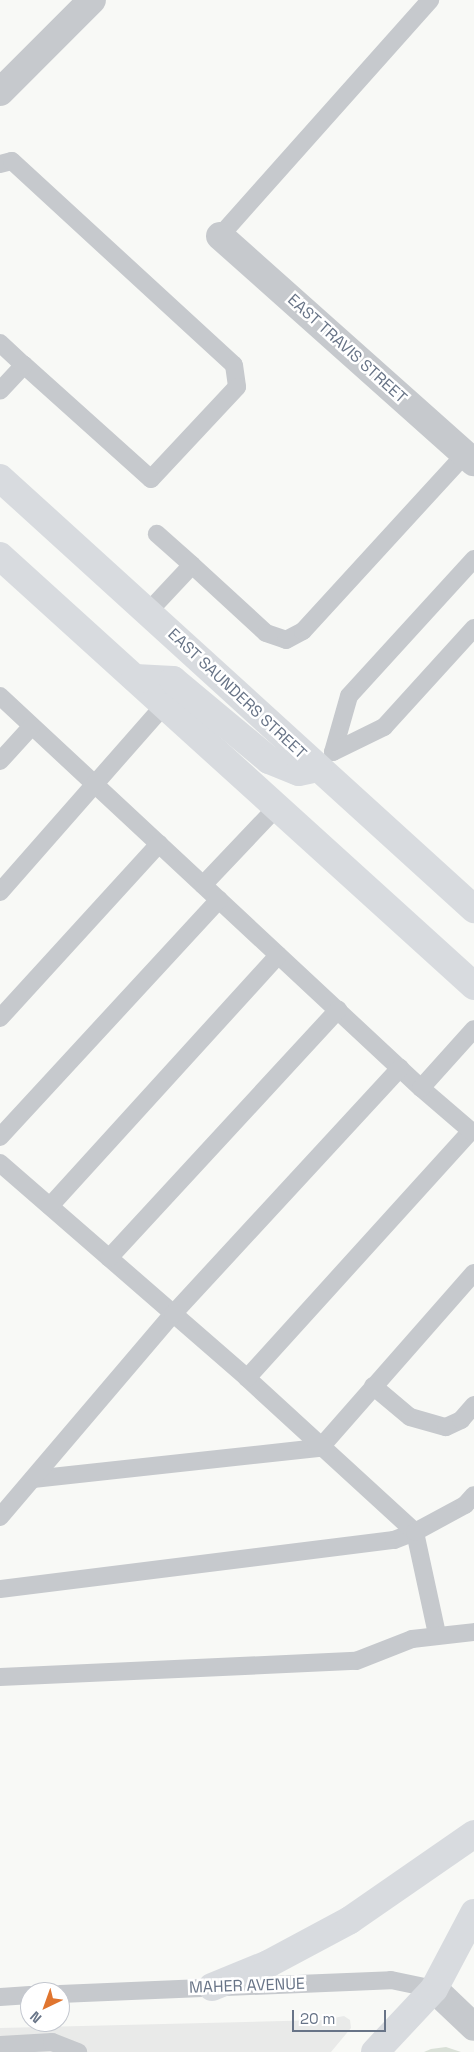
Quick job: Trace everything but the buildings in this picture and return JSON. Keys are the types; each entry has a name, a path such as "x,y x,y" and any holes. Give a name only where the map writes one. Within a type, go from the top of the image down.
{"main road":[{"name":"EAST SAUNDERS STREET","path":"0,478 148,612 325,760 474,909"},
{"path":"0,556 474,986"},
{"path":"135,678 173,680 269,760 299,772 325,760"},
{"path":"212,1988 268,1964 350,1920 474,1834"},
{"path":"375,2052 434,1989 474,1913"}],"street":[{"path":"0,92 92,0"},
{"name":"EAST TRAVIS STREET","path":"220,236 470,458"},
{"path":"434,1989 474,2027"}],"lane":[{"path":"220,236 430,0"},
{"path":"0,164 12,161 234,365 237,387 151,479 0,343"},
{"path":"0,391 24,365"},
{"path":"156,534 266,633 286,640 303,631 470,458"},
{"path":"325,760 349,696 474,559"},
{"path":"148,612 192,565"},
{"path":"325,760 384,727 474,628"},
{"path":"0,696 421,1088 472,1132 247,1378"},
{"path":"0,892 96,786 164,706"},
{"path":"0,761 32,726"},
{"path":"203,884 277,806"},
{"path":"0,1018 159,844"},
{"path":"0,1137 219,900"},
{"path":"50,1206 278,955"},
{"path":"109,1258 338,1010"},
{"path":"421,1088 474,1029"},
{"path":"0,1517 173,1314 400,1068"},
{"path":"0,1163 247,1378 320,1448 415,1532 437,1634"},
{"path":"33,1479 320,1448 474,1274"},
{"path":"373,1386 410,1417 446,1427 460,1420 474,1405"},
{"path":"0,1589 394,1540 415,1532 471,1504"},
{"path":"0,1677 356,1661 412,1639 437,1634 474,1632"},
{"name":"MAHER AVENUE","path":"70,1994 391,1980 434,1989"},
{"path":"0,1997 20,1996"},
{"path":"0,2045 52,2042 78,2052"}],"shaded area":[{"path":"344,2016 350,2020 351,2028 331,2052 0,2052 0,2028 20,2028 20,2032 70,2032 70,2026 323,2020"},
{"path":"446,2047 461,2052 424,2052 431,2049"}]}
